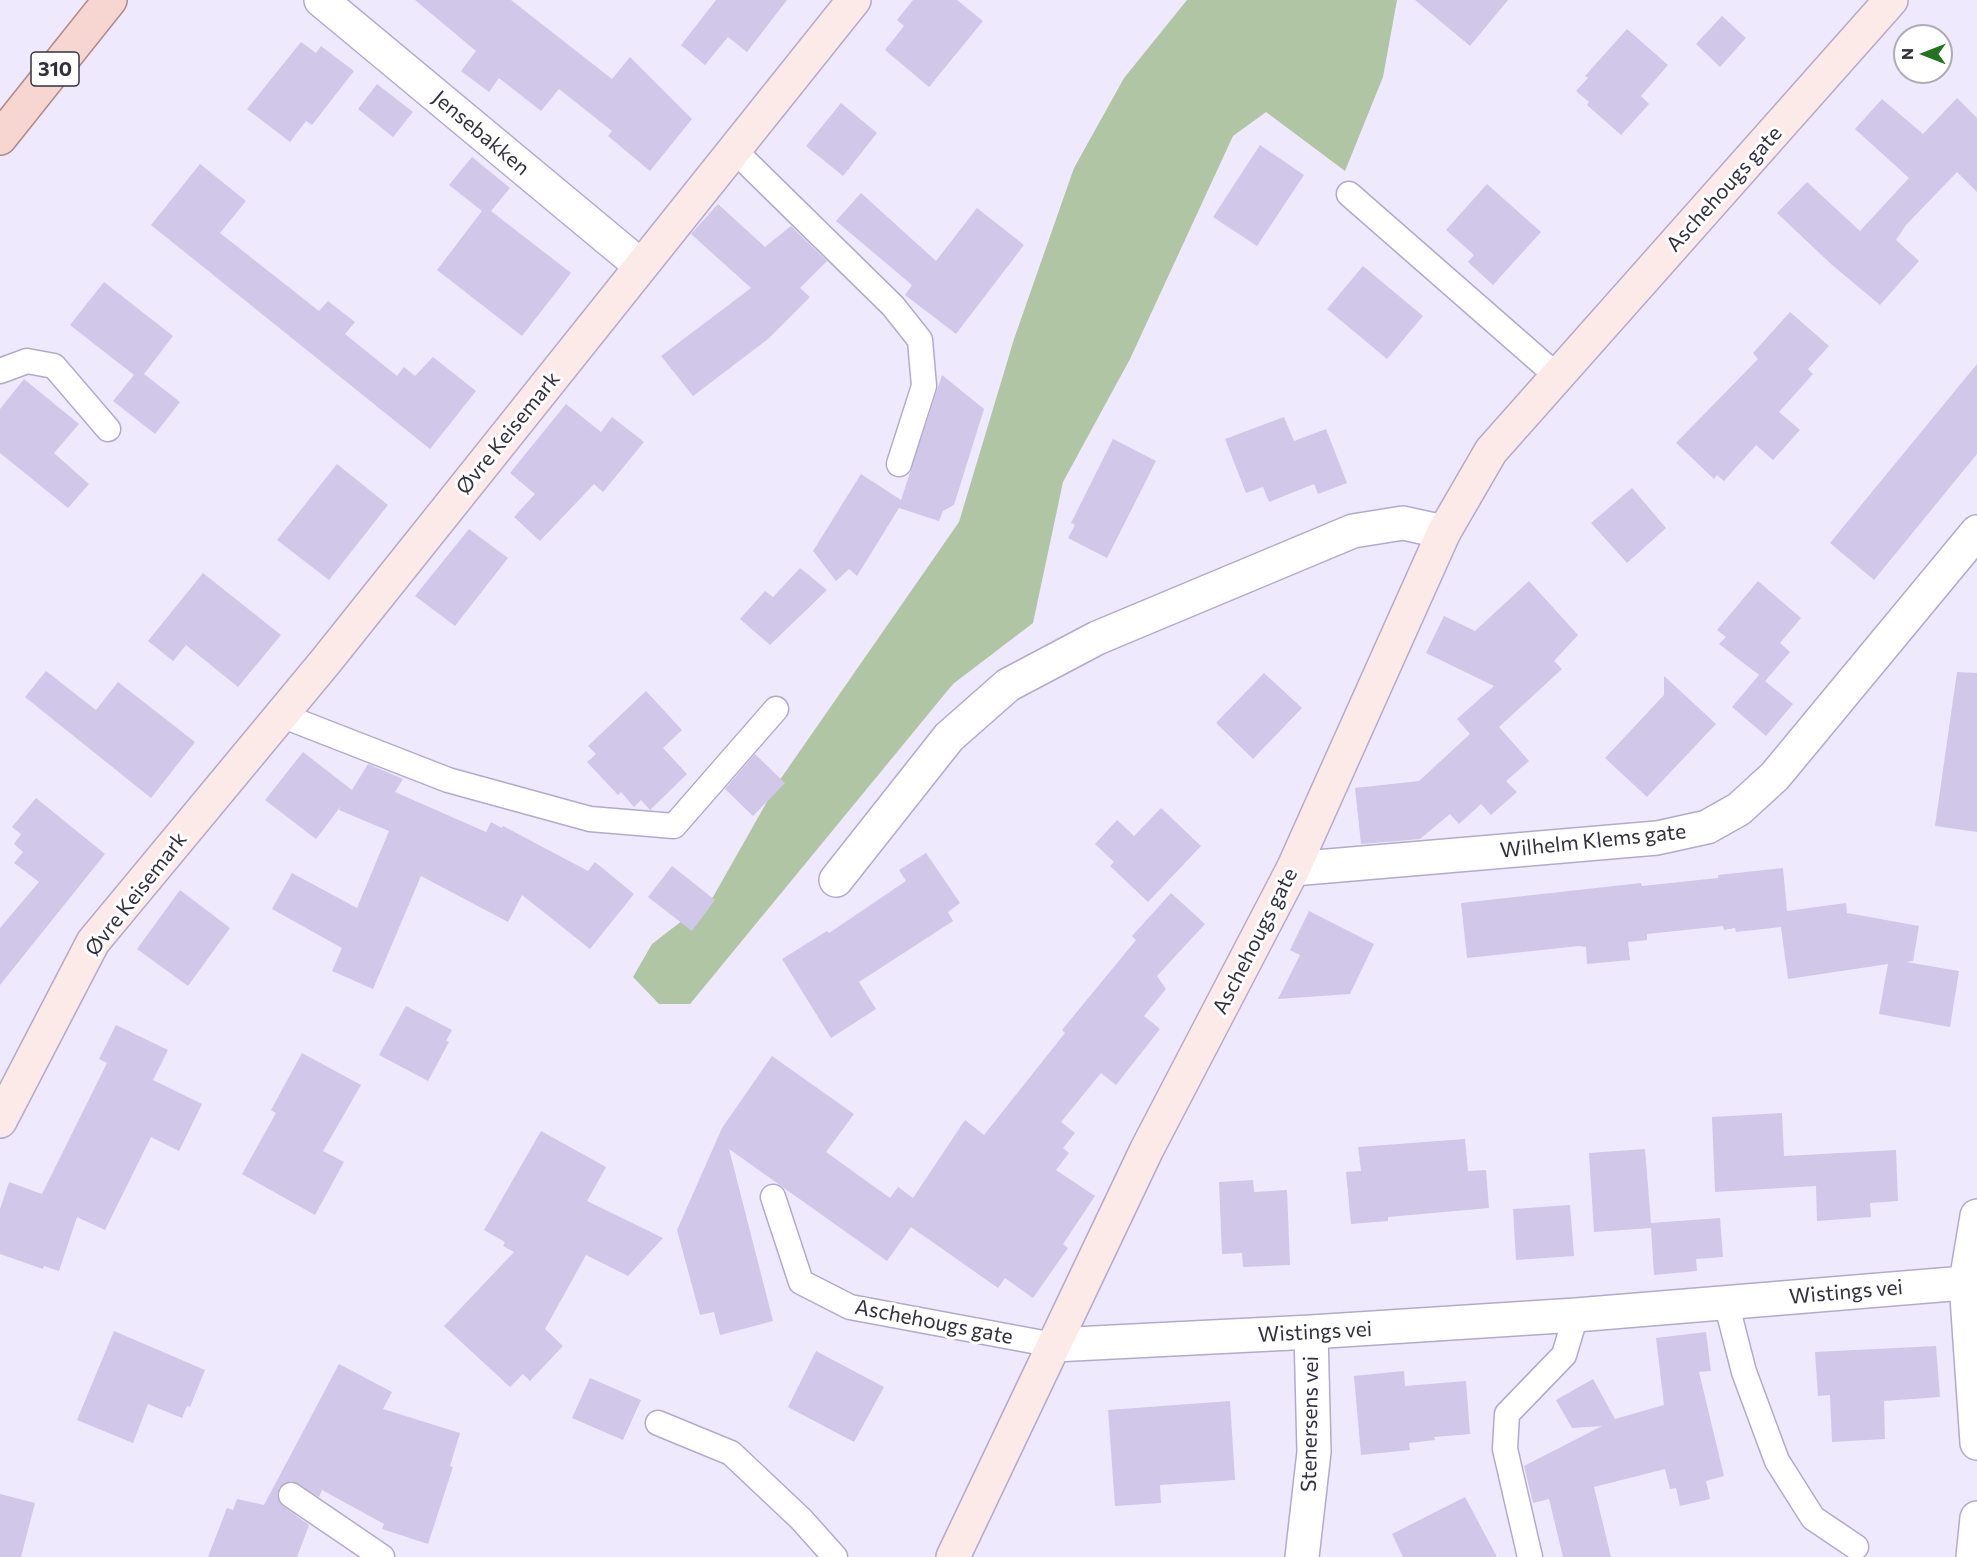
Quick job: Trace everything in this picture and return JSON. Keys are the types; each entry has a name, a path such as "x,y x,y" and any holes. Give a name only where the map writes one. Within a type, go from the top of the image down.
{"main road":[{"name":"310","path":"0,138 110,0"},
{"name":"Øvre Keisemark","path":"0,1121 93,942 281,715 854,0"},
{"name":"Aschehougs gate","path":"953,1557 1147,1149 1293,869 1443,532 1491,451 1891,0"}],"street":[{"name":"Jensebakken","path":"321,0 641,266"},
{"path":"836,880 949,737 1008,685 1097,638 1353,531 1403,523 1443,532"},
{"name":"Wilhelm Klems gate","path":"1293,869 1657,838 1707,827 1739,809 1775,776 1977,531"},
{"path":"1977,1216 1972,1282 1977,1443"},
{"name":"Wistings vei","path":"1054,1345 1576,1315 1972,1282"},
{"name":"Stenersens vei","path":"1304,1555 1314,1452 1311,1332"},
{"path":"1973,1557 1977,1518"}],"lane":[{"path":"734,150 893,306 920,340 924,386 899,464"},
{"path":"1349,194 1557,376"},
{"path":"0,371 27,360 54,366 108,429"},
{"path":"281,715 448,780 590,819 674,826 776,709"},
{"name":"Aschehougs gate","path":"773,1197 801,1282 850,1307 1054,1345"},
{"path":"1726,1302 1744,1372 1778,1461 1813,1518 1856,1546"},
{"path":"1530,1557 1505,1449 1507,1414 1564,1355 1576,1315"},
{"path":"658,1422 731,1453 801,1519 835,1557"},
{"path":"291,1495 382,1557"}],"green space":[{"path":"1187,0 1397,0 1383,77 1345,171 1266,112 1233,136 1130,359 1063,482 1033,623 953,684 690,1004 659,1004 633,977 652,944 713,897 777,784 959,522 1014,339 1074,168 1124,78"}],"building":[{"path":"415,0 511,0 612,79 630,57 692,119 650,171 608,136 612,131 559,89 541,111 499,78 489,92 461,71 476,51"},
{"path":"716,0 787,0 747,52 728,37 705,65 681,45"},
{"path":"913,0 957,0 983,21 929,87 885,50 904,26 897,20"},
{"path":"1415,0 1508,0 1470,46"},
{"path":"1722,16 1746,38 1720,67 1696,44"},
{"path":"1627,29 1668,65 1641,96 1649,104 1621,135 1587,105 1589,102 1576,91 1588,78 1585,76"},
{"path":"301,42 316,53 321,46 354,71 312,125 306,121 290,142 247,109"},
{"path":"377,84 413,112 393,137 358,109"},
{"path":"1957,98 1977,118 1977,192 1957,172 1906,225 1896,240 1919,261 1880,305 1831,264 1777,213 1807,182 1860,231 1909,178 1855,129 1882,99 1923,134"},
{"path":"841,103 877,133 843,176 806,146"},
{"path":"1260,145 1304,175 1257,246 1213,217"},
{"path":"472,157 510,188 491,211 571,273 522,336 437,270 482,211 449,185"},
{"path":"200,164 246,201 220,233 319,311 328,301 355,322 345,334 397,376 404,367 415,376 433,357 476,391 430,449 151,225"},
{"path":"1487,184 1541,232 1493,285 1468,262 1474,255 1446,230"},
{"path":"861,193 936,261 977,208 1024,245 956,334 905,295 912,285 836,221"},
{"path":"718,204 765,247 791,226 827,261 800,288 810,297 768,339 693,396 661,356 751,288 691,234"},
{"path":"1363,266 1423,316 1387,359 1327,309"},
{"path":"104,282 173,336 144,374 180,402 155,434 113,401 134,375 70,325"},
{"path":"1790,312 1829,346 1808,369 1813,374 1779,412 1800,430 1773,460 1756,445 1724,481 1717,475 1714,479 1676,443 1758,359 1753,353"},
{"path":"1977,364 1977,454 1874,580 1830,543"},
{"path":"942,375 984,409 954,505 943,511 939,521 899,508 857,576 849,569 836,581 813,551 861,474 901,500"},
{"path":"24,379 79,424 54,453 89,484 68,508 0,453 0,409"},
{"path":"566,404 601,432 612,417 644,442 603,492 594,484 540,541 514,517 535,494 510,473"},
{"path":"1284,417 1294,441 1326,429 1347,483 1318,494 1314,484 1269,502 1263,487 1246,493 1225,439"},
{"path":"1113,439 1156,461 1107,558 1068,538 1075,525 1071,523"},
{"path":"337,464 388,505 329,580 277,540"},
{"path":"1632,488 1666,528 1627,563 1591,523"},
{"path":"469,529 508,558 455,626 415,596"},
{"path":"800,568 827,590 770,645 740,619 765,591 773,597"},
{"path":"203,573 281,635 238,687 186,645 173,661 148,641"},
{"path":"1529,581 1578,635 1554,661 1562,669 1499,727 1529,761 1506,781 1517,792 1491,815 1481,804 1459,824 1450,814 1420,839 1361,844 1355,788 1419,781 1470,734 1457,719 1494,686 1426,653 1444,616 1475,631"},
{"path":"1758,581 1801,618 1780,643 1790,652 1765,681 1793,704 1766,736 1732,707 1759,675 1719,644 1726,637 1717,630"},
{"path":"46,671 96,710 118,682 195,742 151,798 25,697"},
{"path":"1957,672 1977,673 1977,832 1935,826"},
{"path":"1264,673 1302,708 1253,759 1216,723"},
{"path":"1664,676 1716,724 1647,797 1605,758 1664,695"},
{"path":"646,691 682,730 663,748 687,774 650,810 641,800 634,807 621,792 618,795 587,762 596,754 588,746"},
{"path":"303,752 352,790 368,764 403,779 395,792 486,832 491,822 502,828 503,826 588,871 595,862 634,894 590,949 522,895 508,922 421,876 373,989 332,971 342,948 272,909 292,873 357,908 389,831 339,810 341,806 316,839 265,800"},
{"path":"755,754 785,783 753,816 725,789"},
{"path":"36,798 105,854 0,985 0,928 39,882 14,863 23,852 14,844 21,834 12,827"},
{"path":"1161,808 1201,846 1148,902 1110,866 1114,862 1095,844 1117,820 1134,836"},
{"path":"926,853 960,903 948,912 953,921 859,982 876,1009 831,1038 782,959 827,931 829,933 906,881 899,870"},
{"path":"672,866 715,900 692,931 648,897"},
{"path":"1783,868 1787,911 1846,903 1847,913 1919,926 1913,961 1906,962 1959,971 1950,1027 1879,1014 1888,964 1788,979 1781,927 1736,932 1735,928 1724,930 1723,926 1647,934 1647,940 1628,942 1630,960 1587,964 1586,947 1579,946 1467,958 1461,903 1641,883 1642,886 1718,878 1718,875"},
{"path":"180,890 230,928 188,986 137,949"},
{"path":"1171,893 1205,924 1157,976 1166,989 1144,1016 1160,1029 1116,1085 1101,1073 1061,1122 1075,1133 1063,1148 1069,1153 1056,1170 1095,1196 1063,1244 1068,1248 1033,1298 1005,1278 998,1288 911,1227 887,1261 729,1149 773,1321 720,1335 714,1312 700,1315 677,1230 722,1128 772,1056 854,1114 826,1152 890,1198 898,1187 913,1198 965,1120 984,1135 1065,1033 1062,1030 1136,940 1132,936"},
{"path":"1309,911 1374,944 1350,994 1278,999 1300,955 1290,950"},
{"path":"406,1006 452,1030 446,1041 449,1042 428,1081 379,1055"},
{"path":"116,1025 168,1050 153,1080 202,1104 179,1151 151,1137 105,1230 77,1217 59,1271 44,1266 43,1269 0,1254 0,1209 9,1182 42,1194 107,1063 99,1059"},
{"path":"302,1053 361,1085 323,1151 344,1162 315,1215 242,1174 276,1113 271,1110"},
{"path":"1782,1113 1784,1156 1896,1150 1898,1201 1870,1203 1871,1217 1817,1221 1816,1186 1715,1192 1712,1117"},
{"path":"541,1131 606,1167 587,1201 663,1238 628,1276 586,1255 545,1329 563,1346 530,1381 523,1374 510,1387 444,1326 514,1252 503,1246 505,1242 484,1230"},
{"path":"1465,1139 1468,1171 1486,1170 1489,1208 1388,1217 1388,1221 1351,1224 1346,1172 1361,1171 1358,1147"},
{"path":"1645,1149 1651,1223 1720,1218 1723,1257 1696,1259 1697,1271 1654,1275 1651,1228 1594,1232 1589,1153"},
{"path":"1253,1180 1254,1192 1287,1190 1290,1265 1243,1267 1242,1253 1222,1254 1219,1182"},
{"path":"1570,1205 1574,1256 1516,1260 1513,1209"},
{"path":"114,1331 205,1370 190,1407 187,1406 182,1418 148,1404 133,1443 77,1420"},
{"path":"1706,1332 1711,1371 1699,1372 1724,1476 1706,1481 1710,1499 1680,1506 1676,1488 1670,1489 1665,1469 1594,1487 1611,1557 1563,1557 1549,1499 1533,1503 1524,1466 1602,1426 1572,1428 1556,1400 1593,1379 1615,1419 1664,1405 1656,1338"},
{"path":"1936,1346 1940,1397 1884,1401 1885,1439 1832,1442 1830,1395 1818,1396 1815,1352"},
{"path":"816,1351 884,1387 854,1442 788,1407"},
{"path":"339,1364 392,1392 383,1409 460,1433 450,1466 453,1467 428,1544 382,1529 384,1524 322,1490 319,1497 291,1481 280,1487 277,1495 283,1506 309,1525 297,1557 208,1557 227,1508 233,1510 237,1499 264,1505"},
{"path":"1404,1371 1405,1386 1466,1381 1470,1434 1434,1437 1435,1440 1409,1443 1410,1450 1361,1455 1354,1376"},
{"path":"590,1378 641,1400 623,1440 572,1418"},
{"path":"1230,1401 1235,1480 1160,1485 1161,1503 1115,1506 1108,1410"},
{"path":"0,1494 35,1503 21,1557 0,1557"},
{"path":"1465,1497 1497,1557 1403,1557 1392,1534"}]}
